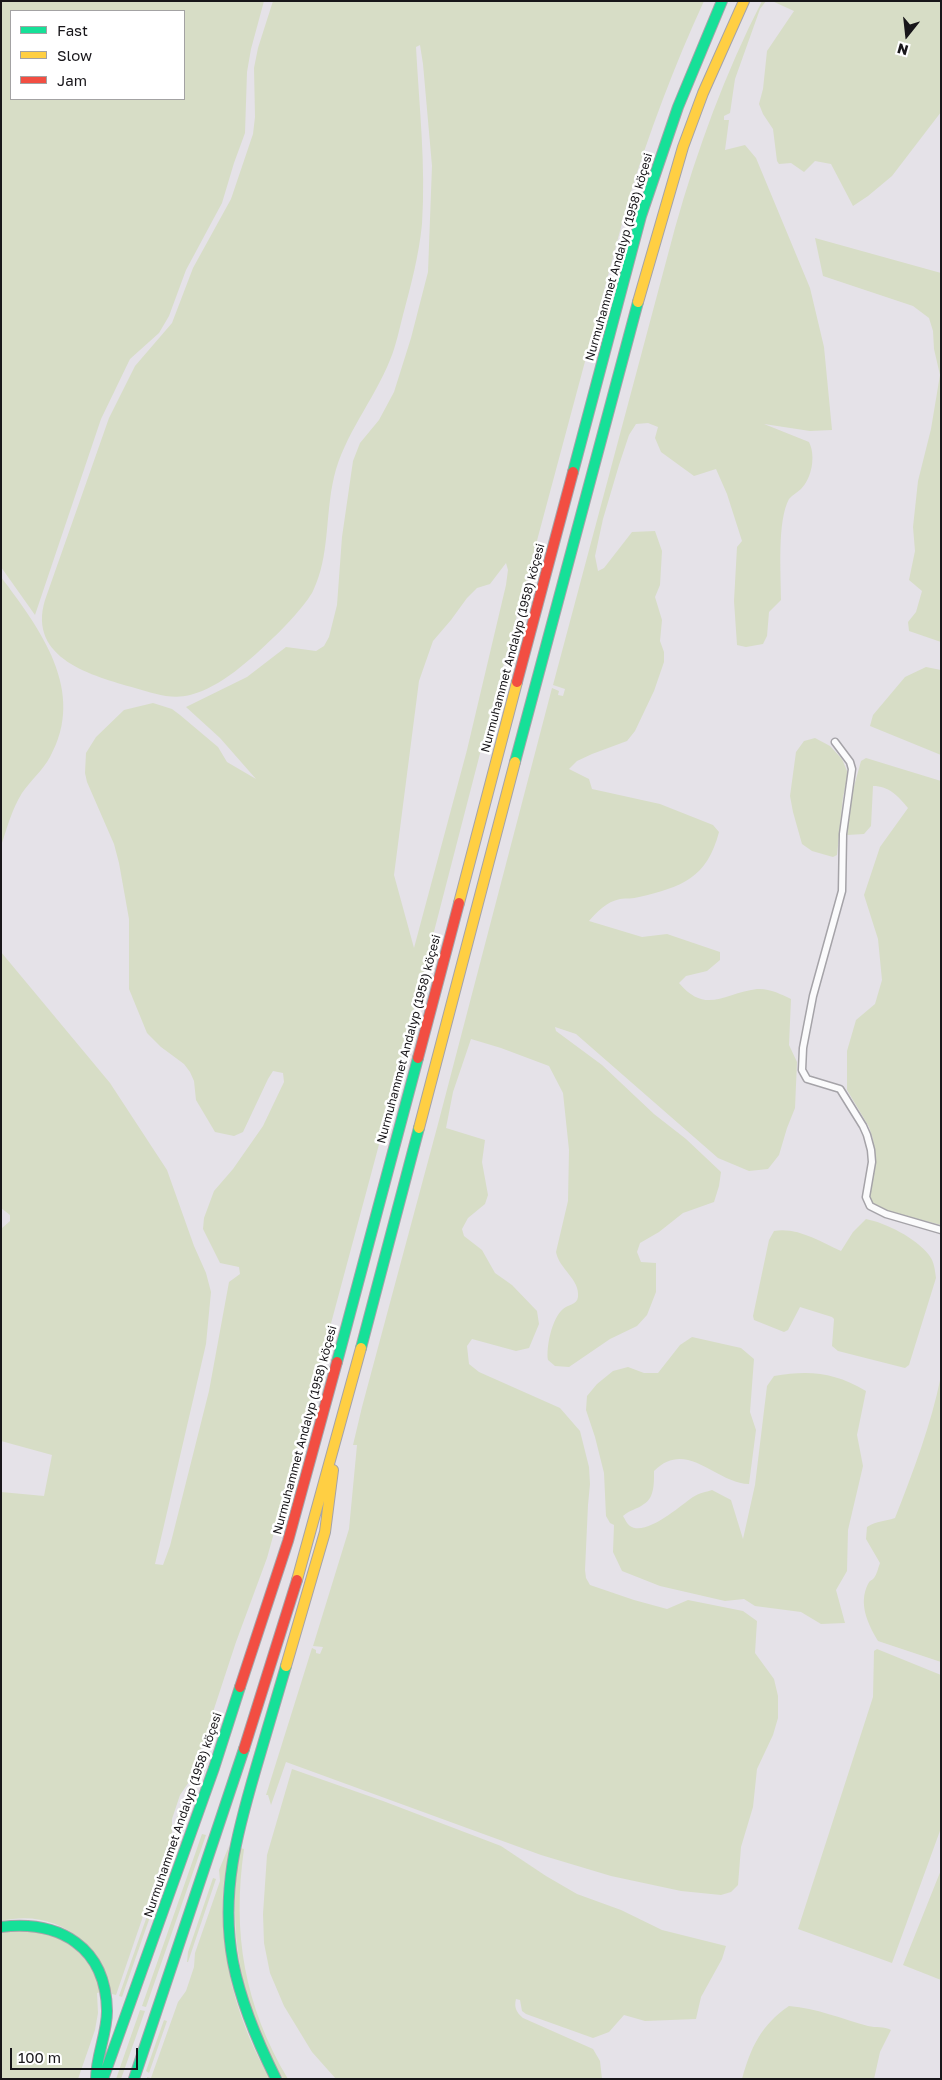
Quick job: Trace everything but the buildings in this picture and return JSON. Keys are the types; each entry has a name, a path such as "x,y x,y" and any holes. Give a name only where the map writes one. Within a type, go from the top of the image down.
{"main road":[{"name":"Nurmuhammet Andalyp (1958) köçesi","path":"103,2079 214,1768 288,1541 641,216 664,142 685,86 722,1"},
{"path":"134,2079 238,1768 292,1597 338,1432 660,222 683,147 703,93 744,1"},
{"path":"276,2079 249,2022 238,1988 229,1938 230,1876 237,1833 325,1532 338,1432"},
{"path":"1,1927 32,1924 59,1931 81,1946 98,1969 104,1983 108,2011 106,2028 95,2064 96,2079"}],"street":[{"path":"835,742 850,762 852,769 843,834 843,882 813,996 803,1048 803,1075 812,1081 840,1090 868,1135 872,1162 866,1197 870,1206 886,1214 941,1230"}],"green space":[{"path":"1,1 264,1 247,72 245,133 222,203 186,270 169,316 159,333 130,359 101,419 35,615 1,567"},
{"path":"273,1 704,1 682,50 663,100 628,201 483,742 377,1152 267,1558 236,1642 191,1779 180,1795 172,1819 172,1832 116,1995 112,1994 106,1975 97,1958 86,1944 72,1933 57,1924 39,1919 21,1918 1,1921 1,1492 44,1496 52,1455 1,1441 1,1229 10,1221 10,1215 1,1208 1,952 110,1083 167,1170 194,1246 206,1273 211,1292 206,1344 155,1564 163,1565 170,1546 209,1391 229,1282 240,1274 239,1267 220,1263 203,1229 204,1218 214,1191 233,1169 263,1126 284,1082 283,1073 273,1071 243,1132 234,1136 215,1132 196,1100 194,1081 190,1072 184,1064 161,1047 147,1033 129,989 129,919 119,863 114,844 87,782 85,773 86,753 96,737 124,710 153,703 172,709 218,747 227,762 256,779 220,738 186,707 247,677 286,647 316,651 324,646 329,637 337,605 342,537 353,461 360,443 379,420 394,392 411,338 428,272 432,166 420,45 416,47 423,157 423,202 421,236 417,259 392,355 352,432 334,477 325,550 318,578 310,596 283,628 235,672 213,686 190,695 176,697 162,695 118,683 83,670 68,662 54,651 46,637 42,620 45,600 109,418 135,366 172,323 193,268 231,199 253,134 255,117 254,68 258,48","holes":["506,563 508,570 467,750 414,948 394,875 419,681 433,641 467,598 477,588 490,584"]},
{"path":"762,1 766,1 760,9 735,79 730,113 724,116 724,120 729,120 725,150 745,145 756,158 810,288 824,347 832,430 810,431 764,424 809,442 812,454 812,467 805,484 789,499 785,509 780,548 781,600 769,612 767,636 763,644 746,647 737,645 734,601 737,547 742,541 727,494 716,469 694,476 661,452 655,438 658,427 648,423 636,424 629,435 619,465 603,519 595,556 598,571 604,568 632,532 655,531 662,551 660,585 655,597 662,620 660,641 664,652 664,662 654,691 635,731 627,741 577,761 569,769 589,779 592,789 660,804 713,825 719,832 714,848 707,860 691,878 668,889 637,898 620,899 611,902 599,910 589,921 642,937 667,934 720,952 720,960 707,971 686,976 679,983 689,993 698,998 716,1000 745,991 766,989 791,999 789,1045 797,1062 795,1108 779,1155 768,1169 749,1171 718,1158 576,1034 555,1027 556,1031 602,1065 654,1114 686,1139 721,1172 714,1202 683,1213 659,1232 640,1243 637,1252 641,1262 656,1263 656,1292 647,1315 637,1326 610,1339 569,1367 555,1366 548,1360 549,1341 556,1319 563,1309 574,1303 578,1297 576,1285 561,1264 556,1252 568,1201 569,1150 563,1093 549,1066 471,1039 453,1092 446,1128 485,1140 482,1162 488,1195 485,1204 468,1218 462,1229 464,1236 482,1250 495,1273 512,1285 537,1311 539,1324 529,1348 516,1351 472,1339 467,1346 469,1364 479,1372 560,1408 580,1431 589,1467 590,1484 585,1570 586,1578 590,1585 667,1609 688,1600 743,1611 757,1621 755,1653 774,1679 778,1696 778,1718 773,1735 757,1769 753,1807 741,1847 738,1885 731,1892 721,1895 681,1891 611,1876 541,1855 286,1762 271,1805 268,1795 266,1795 312,1648 316,1650 316,1653 320,1654 323,1647 313,1646 349,1529 357,1445 353,1445 362,1407 552,688 559,691 558,695 563,696 565,689 553,685 675,228 713,112 736,56"},
{"path":"772,1 941,1 941,112 892,176 853,206 831,164 815,161 804,172 791,163 779,164 777,161 773,129 759,104 763,89 767,51 794,11"},
{"path":"815,238 941,273 941,642 909,631 908,622 916,612 922,591 909,580 915,551 913,527 918,481 931,429 940,375 929,318 913,306 823,276"},
{"path":"1,577 30,618 54,662 61,685 63,708 60,732 50,757 18,799 1,846"},
{"path":"926,667 941,670 941,755 870,726 873,715 905,677"},
{"path":"815,738 830,746 842,759 848,776 843,797 837,855 833,857 812,851 802,844 790,796 796,752 804,741"},
{"path":"866,758 941,781 941,1225 884,1210 873,1204 869,1197 874,1166 873,1139 869,1127 847,1090 847,1051 856,1020 875,1004 882,980 878,939 864,895 880,847 908,808 897,796 888,790 879,786 873,786 871,826 864,834 847,835 851,797 861,761"},
{"path":"866,1219 882,1224 909,1237 929,1255 934,1266 936,1278 909,1365 905,1368 838,1351 832,1346 834,1319 832,1317 800,1307 788,1330 784,1332 754,1320 753,1316 769,1240 774,1231 783,1230 800,1233 841,1251 853,1232"},
{"path":"692,1337 741,1348 754,1359 750,1412 756,1430 749,1484 724,1477 690,1460 678,1459 666,1462 654,1471 652,1494 648,1501 623,1516 630,1526 637,1528 645,1527 663,1519 695,1496 712,1490 731,1500 743,1539 755,1485 767,1386 774,1376 799,1373 821,1374 832,1376 854,1385 866,1391 857,1435 863,1466 848,1530 847,1571 836,1590 845,1623 821,1624 801,1612 755,1606 744,1599 725,1601 660,1586 622,1571 613,1552 614,1525 610,1523 606,1516 604,1473 586,1410 587,1396 597,1384 613,1371 628,1367 644,1373 658,1373 680,1345"},
{"path":"941,1376 941,1662 878,1641 865,1614 864,1599 868,1584 874,1578 880,1563 866,1539 867,1527 895,1518 927,1430"},
{"path":"877,1649 941,1675 941,1828 892,1963 798,1929 873,1697 874,1651"},
{"path":"292,1769 501,1846 577,1894 621,1910 662,1930 726,1946 722,1959 701,1997 696,2019 645,2021 624,2015 609,2032 593,2038 526,2014 522,2011 520,2000 516,1999 516,2009 523,2018 593,2049 600,2061 602,2079 336,2079 312,2052 284,2006 270,1973 264,1943 263,1914 267,1855"},
{"path":"177,1816 180,1817 179,1834 122,1997 119,1996 176,1833"},
{"path":"202,1834 206,1835 146,2007 142,2006"},
{"path":"229,1846 223,1892 224,1941 228,1965 233,1989 248,2035 270,2079 147,2079 147,2077 151,2078 178,2002 186,1991 194,1967 195,1953 220,1881 219,1870"},
{"path":"240,1848 244,1849 240,1910 245,1968 261,2024 288,2079 283,2079 269,2052 247,1997 236,1938 236,1878"},
{"path":"941,1870 941,1980 903,1965"},
{"path":"213,1878 216,1879 187,1962 188,1952"},
{"path":"23,1929 50,1935 73,1947 90,1966 96,1978 101,1992 97,1993 98,2013 95,2030 78,2079 1,2078 1,1933"},
{"path":"789,2006 809,2009 868,2026 891,2030 880,2052 874,2079 742,2079 758,2038 771,2021"},
{"path":"140,2010 145,2011 121,2079 116,2079"},
{"path":"164,2020 167,2021 149,2073 146,2071"}],"traffic: fast":[{"path":"573,472 641,216 678,107 722,1"},
{"path":"515,762 638,302"},
{"path":"337,1362 418,1058"},
{"path":"361,1348 419,1128"},
{"path":"276,2079 256,2036 240,1992 229,1937 228,1912 232,1864 237,1840 286,1666"},
{"path":"103,2079 214,1768 240,1687"},
{"path":"134,2079 244,1749"},
{"path":"1,1927 22,1926 42,1928 76,1942 89,1954 98,1970 105,1989 107,2011 96,2079"}],"traffic: slow":[{"path":"638,302 683,147 703,93 744,1"},
{"path":"459,903 517,682"},
{"path":"419,1128 515,762"},
{"path":"297,1580 361,1348"},
{"path":"286,1666 325,1532 333,1470"}],"traffic: jam":[{"path":"517,682 573,472"},
{"path":"418,1058 459,903"},
{"path":"240,1687 288,1541 337,1362"},
{"path":"244,1749 297,1580"}]}
